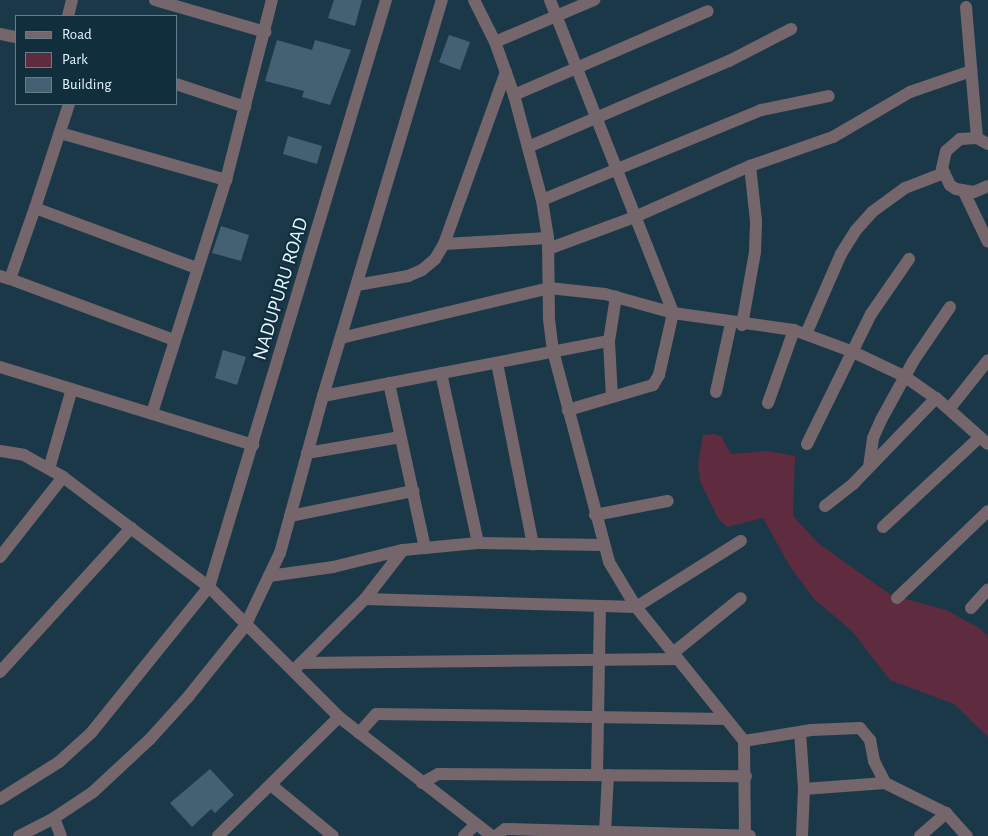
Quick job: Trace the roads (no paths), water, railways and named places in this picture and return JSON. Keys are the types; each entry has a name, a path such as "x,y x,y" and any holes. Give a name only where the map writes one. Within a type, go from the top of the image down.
{"street":[{"path":"68,15 72,0"},
{"path":"155,0 265,32"},
{"path":"152,413 196,268 226,180 272,0"},
{"name":"NADUPURU ROAD","path":"209,588 386,0"},
{"path":"19,836 54,818 93,792 150,738 188,697 245,626 280,553 323,396 442,0"},
{"path":"474,0 495,42 514,95 542,200 548,243 553,351 594,515 616,577 636,607 744,741 746,776 745,836"},
{"path":"550,0 673,313 659,374 653,385 568,410"},
{"path":"495,42 594,0"},
{"path":"966,7 972,71 983,141 968,137 952,144 943,159 944,173 950,185 964,192 974,192 988,186"},
{"path":"514,95 708,11"},
{"path":"528,147 729,61 791,28"},
{"path":"0,36 15,37"},
{"path":"444,244 548,243 636,216 750,166 833,136 910,92 972,71"},
{"path":"357,285 393,280 422,270 435,259 444,244 506,72"},
{"path":"178,85 245,107"},
{"path":"542,200 617,167 761,110 829,96"},
{"path":"69,105 35,208 5,277 174,340"},
{"path":"60,133 226,180"},
{"path":"716,392 737,324 755,252 756,221 750,166"},
{"path":"768,403 801,332 841,254 856,230 872,212 905,188 944,173"},
{"path":"964,192 988,242"},
{"path":"35,208 196,268"},
{"path":"807,444 879,300 909,259"},
{"path":"341,338 549,288 616,297 673,313 801,332 853,352 904,376 950,408 984,441 883,527"},
{"path":"612,397 609,341 616,297"},
{"path":"869,467 872,438 904,376 950,307"},
{"path":"323,396 609,341"},
{"path":"950,408 988,360"},
{"path":"497,363 533,544"},
{"path":"0,367 253,445"},
{"path":"441,373 478,543"},
{"path":"389,383 425,548"},
{"path":"49,469 72,389"},
{"path":"825,506 869,467 936,398"},
{"path":"307,453 401,437"},
{"path":"0,451 24,455 63,477 209,588 245,626 296,667 339,717 492,836"},
{"path":"0,557 63,477"},
{"path":"290,516 413,491"},
{"path":"594,515 668,501"},
{"path":"897,598 988,511"},
{"path":"0,672 131,528"},
{"path":"365,599 636,607 741,540"},
{"path":"269,576 333,566 403,550 478,543 604,545"},
{"path":"296,667 365,599 403,550"},
{"path":"0,799 59,762 91,733 209,588"},
{"path":"971,608 988,589"},
{"path":"296,667 598,660 675,656 741,598"},
{"path":"600,606 597,717 605,832"},
{"path":"359,733 376,714 726,719"},
{"path":"218,836 339,717"},
{"path":"744,741 831,728 860,728 870,740 874,762 885,783"},
{"path":"800,732 804,788 802,836"},
{"path":"422,783 438,774 746,776"},
{"path":"804,788 885,783 946,813 967,836"},
{"path":"271,785 333,836"},
{"path":"920,836 946,813"},
{"path":"54,818 61,836"},
{"path":"464,836 476,824"},
{"path":"496,836 505,829 750,836"}]}
